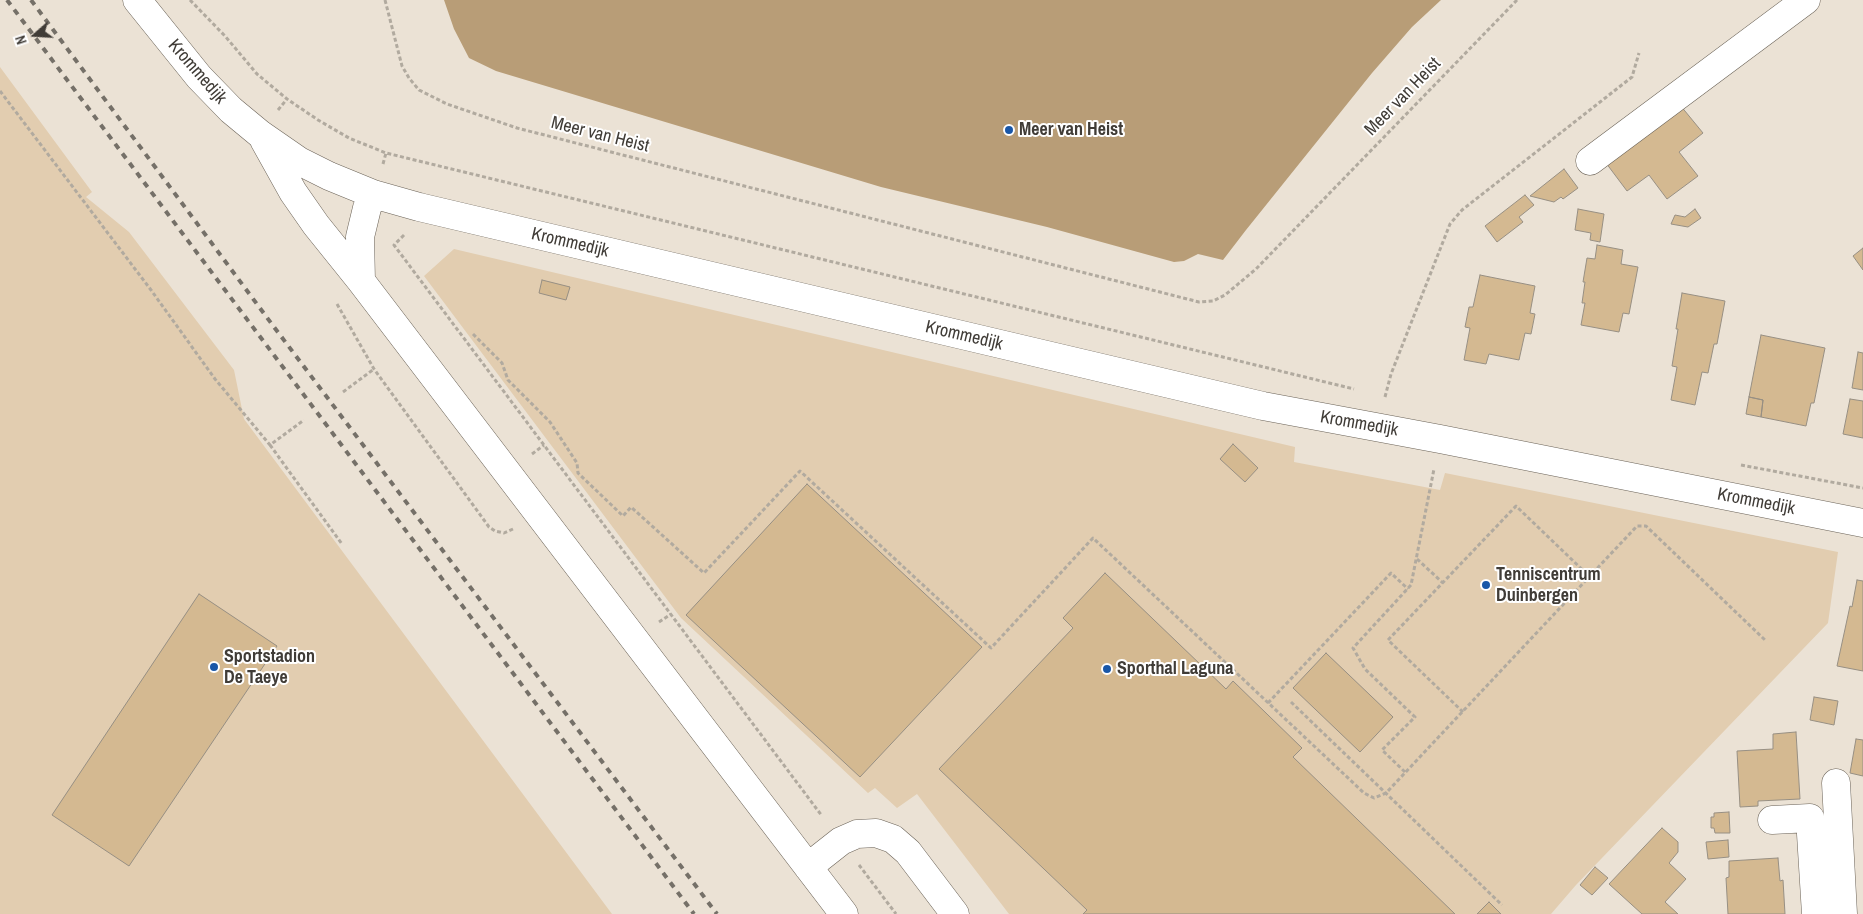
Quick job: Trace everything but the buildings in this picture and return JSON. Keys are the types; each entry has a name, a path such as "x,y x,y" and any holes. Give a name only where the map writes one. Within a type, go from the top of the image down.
{"street":[{"name":"Krommedijk","path":"137,0 199,77 231,110 260,134 299,162 373,194 438,212 1253,404 1863,523"},
{"path":"1590,160 1806,0"},
{"path":"260,134 293,192 316,225 361,281 844,914"},
{"path":"316,225 318,200 329,176"},
{"path":"361,281 360,237 367,208 373,194"},
{"path":"1836,783 1843,914"},
{"path":"1772,820 1810,818 1816,914"},
{"path":"808,867 841,841 857,834 876,833 893,839 908,852 955,914"}],"path":[{"path":"190,0 225,36 257,74 287,99 349,138 386,153 1357,390"},
{"name":"Meer van Heist","path":"385,0 402,66 409,78 419,90 447,104 517,128 1199,302 1213,301 1225,295 1256,269 1518,0"},
{"path":"1378,427 1390,374 1450,224 1462,210 1632,77 1639,53"},
{"path":"0,91 145,282 220,386 270,445 342,544"},
{"path":"410,229 394,245 896,914"},
{"path":"473,334 502,363 508,380 550,422 577,463 578,473 623,516 631,507 704,572 800,471 992,648 1093,538 1364,793 1374,798 1386,794 1637,526 1646,526 1765,640"},
{"path":"343,392 374,369 489,527 495,531 504,533 515,529 538,512"},
{"path":"1385,396 1394,398"},
{"path":"270,445 304,420"},
{"path":"1405,772 1382,750 1415,717 1365,669 1354,648 1411,586 1440,439"},
{"path":"1736,464 1863,488"},
{"path":"1462,712 1388,640 1442,583 1516,506 1590,577"},
{"path":"1416,559 1442,583"},
{"path":"1268,703 1391,573 1408,589"},
{"path":"1291,702 1502,905"}],"shaded area":[{"name":"Meer van Heist","path":"444,0 1441,0 1412,27 1372,73 1223,260 1198,254 1184,261 1174,262 1047,227 881,187 496,71 469,58 454,29"},
{"name":"Sportstadion De Taeye","path":"0,67 92,192 86,197 129,232 234,370 244,419 612,914 0,914"},
{"name":"Tenniscentrum Duinbergen","path":"454,249 1295,447 1294,462 1440,490 1445,473 1838,552 1828,623 1576,885 1551,914 1009,914 917,794 897,808 875,788 868,793 681,618 424,276"}],"railway":[{"path":"7,0 694,914"},
{"path":"31,0 271,323 717,914"}],"place":[{"name":"Meer van Heist","path":"1009,130"},
{"name":"Tenniscentrum Duinbergen","path":"1486,585"},
{"name":"Sportstadion De Taeye","path":"214,667"},
{"name":"Sporthal Laguna","path":"1107,669"}]}
